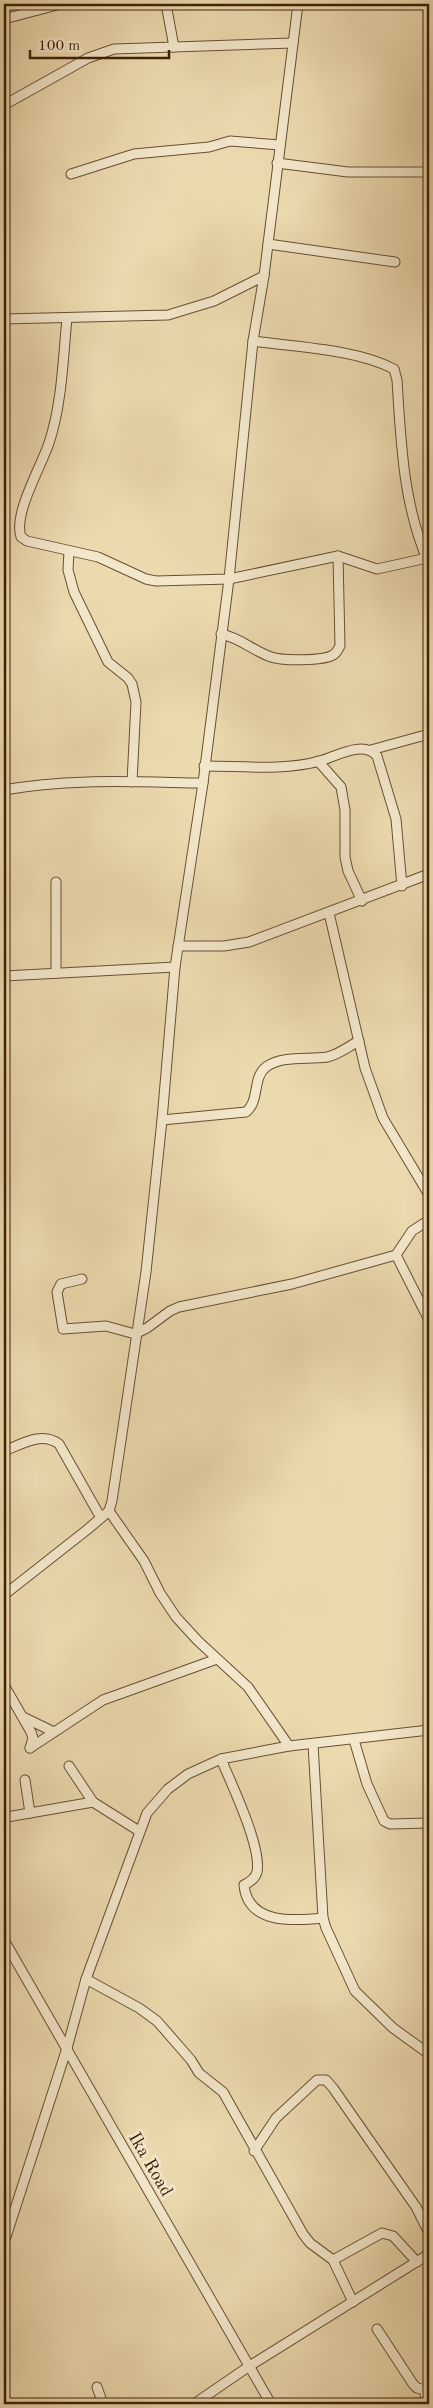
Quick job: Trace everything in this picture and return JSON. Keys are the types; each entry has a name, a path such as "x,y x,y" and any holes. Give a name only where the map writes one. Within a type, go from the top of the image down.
{"street":[{"path":"4,19 61,4"},
{"path":"166,4 174,47"},
{"path":"4,1595 109,1511 146,1272 162,1120 175,967 203,783 229,579 253,340 264,276 298,4"},
{"path":"4,105 100,53 114,49 293,44"},
{"path":"71,174 134,154 209,147 230,141 280,145"},
{"path":"277,163 348,172 429,172"},
{"path":"268,244 395,262"},
{"path":"4,319 168,315 214,301 264,276"},
{"path":"67,318 63,362 51,435 24,507 19,531 21,538 98,557 146,579 156,581 229,579 338,556 377,569 428,561 416,529 404,478 397,380 394,370 378,361 356,356 253,340"},
{"path":"69,551 70,581 84,614 108,662 128,678 135,694 132,782"},
{"path":"222,634 241,640 264,654 278,659 324,658 334,655 340,646 338,556"},
{"path":"204,766 286,766 318,761 362,748 372,750 429,734"},
{"path":"372,750 377,756 396,820 402,886"},
{"path":"318,761 341,787 345,810 345,857 348,871 362,901"},
{"path":"4,790 46,784 203,783"},
{"path":"178,946 224,946 249,942 402,886 429,874"},
{"path":"56,882 56,973"},
{"path":"330,913 366,1068 384,1118 429,1195"},
{"path":"4,976 175,967"},
{"path":"162,1120 246,1112 255,1100 260,1075 264,1069 278,1061 332,1056 359,1041"},
{"path":"82,1279 61,1284 57,1292 62,1328 106,1326 135,1334 147,1328 170,1311 180,1307 292,1284 396,1255 412,1232 429,1220"},
{"path":"396,1255 429,1320"},
{"path":"4,1450 45,1436 52,1439 59,1444 101,1518"},
{"path":"109,1511 144,1561 160,1593 176,1617 217,1659 248,1686 290,1746"},
{"path":"4,1685 33,1738 30,1748 103,1700 217,1659"},
{"path":"23,1717 54,1732"},
{"path":"4,2242 7,2220 67,2048 86,1979 147,1813 168,1789 188,1774 221,1759 290,1746 429,1730"},
{"path":"354,1740 367,1784 384,1821 390,1824 429,1824"},
{"path":"313,1744 323,1918 355,1991 393,2028 429,2054"},
{"path":"221,1759 245,1815 253,1845 257,1871 254,1879 244,1885 248,1900 257,1910 278,1919 295,1921 323,1918"},
{"path":"69,1766 94,1802 139,1831"},
{"path":"25,1780 30,1813"},
{"path":"7,1817 94,1802"},
{"name":"Ika Road","path":"4,1940 271,2404"},
{"path":"86,1979 139,2008 157,2021 191,2060 199,2073 223,2092 254,2151 310,2243 333,2260 353,2302"},
{"path":"254,2151 276,2118 317,2080 326,2080 416,2207 429,2233"},
{"path":"333,2260 382,2233 393,2236 417,2262"},
{"path":"194,2404 248,2367 429,2254"},
{"path":"377,2330 413,2384 417,2388 427,2386 429,2401"},
{"path":"97,2387 103,2404"}]}
